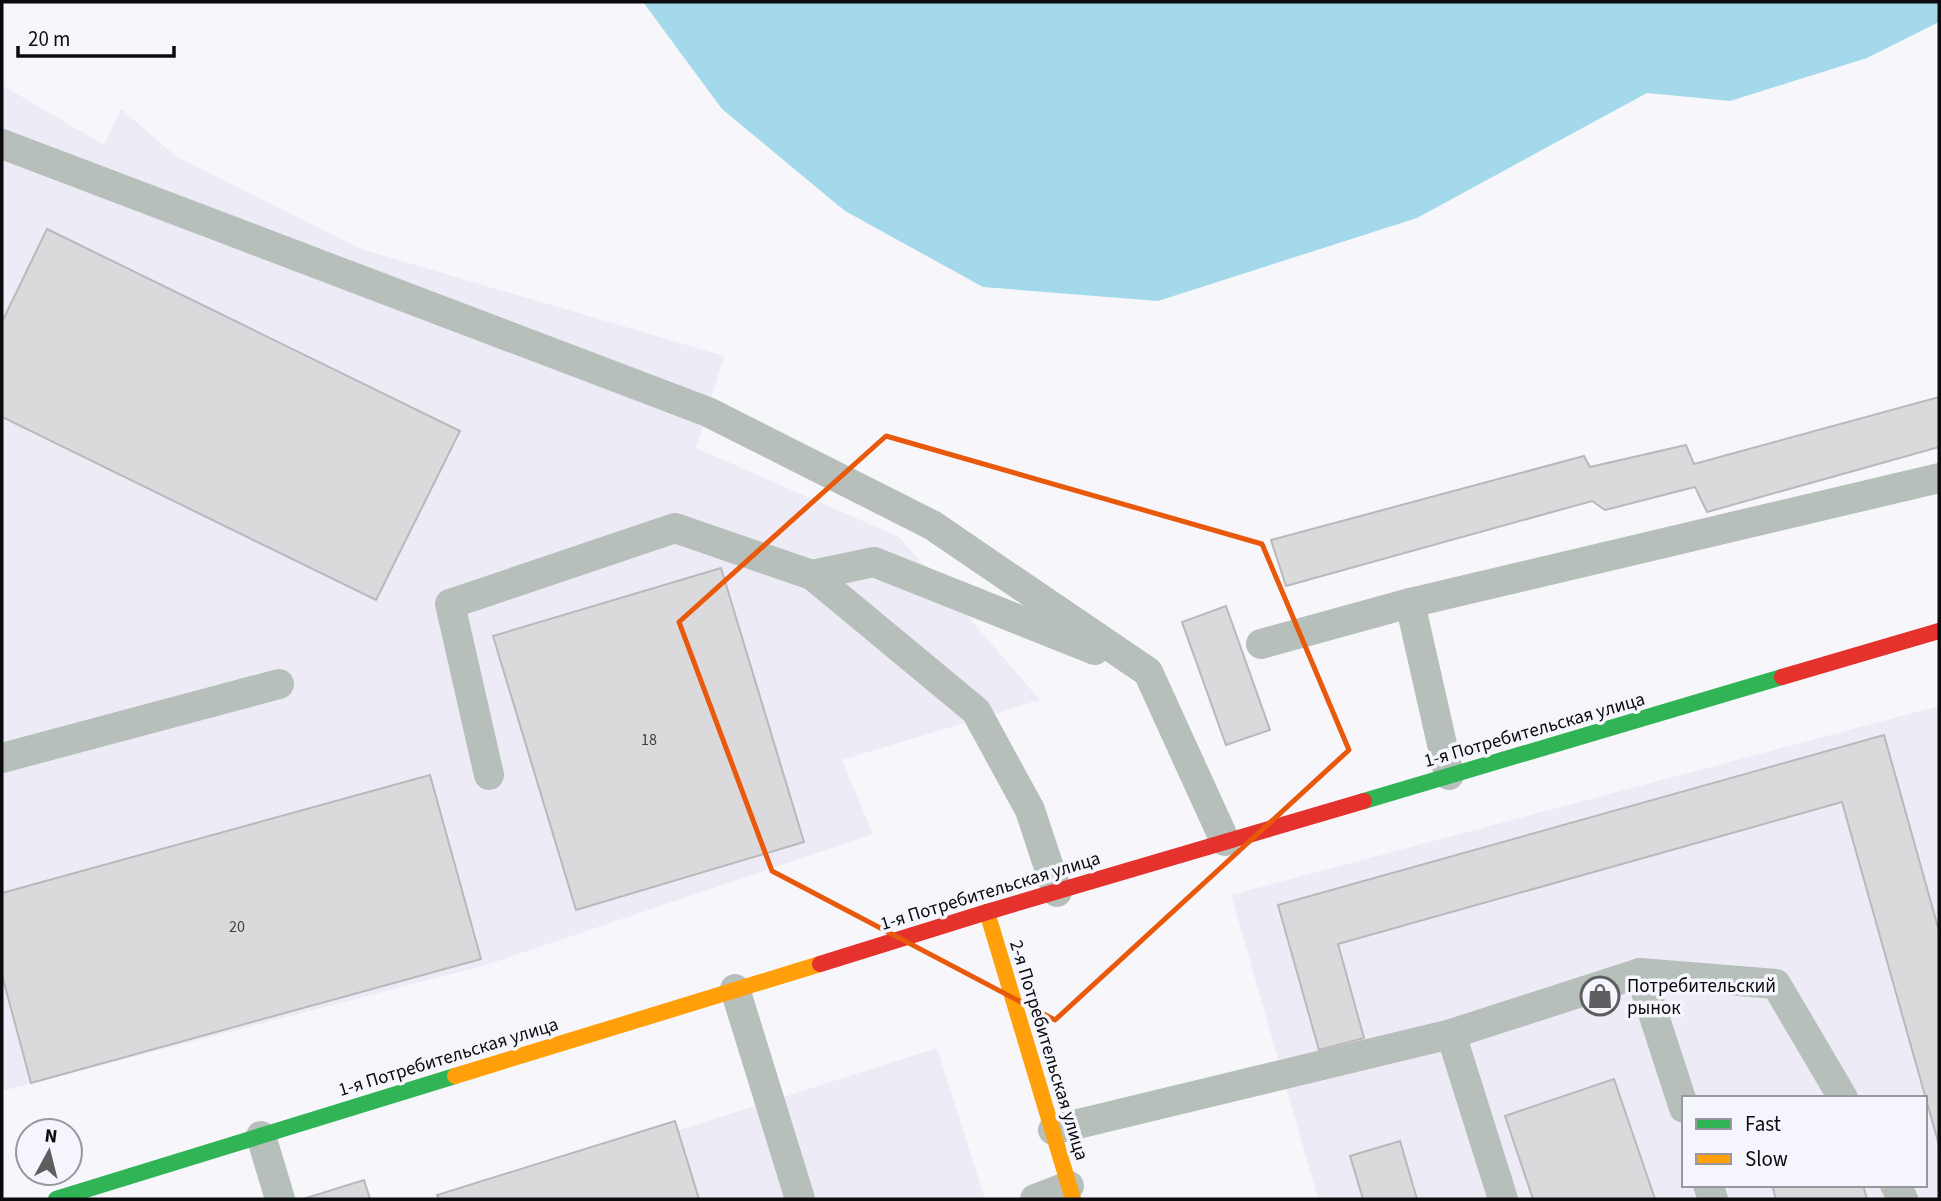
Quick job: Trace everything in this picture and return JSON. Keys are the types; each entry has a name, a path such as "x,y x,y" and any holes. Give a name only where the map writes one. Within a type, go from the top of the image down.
{"street":[{"name":"1-я Потребительская улица","path":"56,1199 987,912 1939,631"},
{"name":"2-я Потребительская улица","path":"987,912 1071,1193"}],"lane":[{"path":"2,144 708,412 932,525 1149,672 1226,841"},
{"path":"1261,644 1410,603 1939,478"},
{"path":"489,775 450,604 675,528 812,575 976,711 1030,810 1057,892"},
{"path":"812,575 874,562 1149,672"},
{"path":"1410,603 1449,775"},
{"path":"2,758 279,684"},
{"path":"1053,1130 1451,1034 1640,973 1776,984 1842,1096"},
{"path":"1640,973 1682,1102"},
{"path":"736,989 800,1199"},
{"path":"1451,1034 1503,1199"},
{"path":"261,1136 280,1199"},
{"path":"1035,1199 1071,1193"}],"highlighted area":[{"path":"886,436 1262,544 1349,750 1055,1020 772,871 679,622"}],"shaded area":[{"path":"2,85 104,145 121,109 177,157 361,249 724,356 696,448 899,537 1040,700 842,760 873,834 486,965 2,1091"},
{"name":"Потребительский рынок","path":"1939,706 1939,1199 1318,1199 1231,895"},
{"path":"937,1048 985,1199 463,1199"}],"water":[{"path":"643,2 1939,2 1939,22 1867,58 1730,101 1647,93 1417,218 1158,301 983,287 845,211 722,109"}],"building":[{"path":"47,229 460,431 376,600 2,417 2,322"},
{"path":"1939,397 1939,447 1707,512 1695,487 1605,510 1592,501 1286,586 1271,540 1584,456 1590,467 1686,445 1694,464"},
{"path":"721,568 804,842 576,910 493,636"},
{"path":"1226,606 1270,730 1226,745 1182,622"},
{"path":"1884,735 1939,931 1939,1145 1842,802 1338,944 1364,1038 1319,1050 1278,905"},
{"path":"430,775 481,959 31,1083 2,975 2,893"},
{"path":"1614,1079 1655,1199 1533,1199 1505,1116"},
{"path":"675,1121 699,1199 439,1199 437,1195"},
{"path":"1400,1141 1417,1199 1363,1199 1350,1156"},
{"path":"364,1180 370,1199 303,1199"},
{"path":"1773,1187 1864,1187 1867,1199 1776,1199"}],"traffic: fast":[{"path":"1364,801 1782,677"},
{"path":"56,1199 455,1076"}],"traffic: slow":[{"path":"987,912 1073,1199"},
{"path":"455,1076 820,964"}],"traffic: jam":[{"path":"1782,677 1939,631"},
{"path":"820,964 1364,801"}],"place":[{"name":"Потребительский рынок","path":"1600,996"}]}
